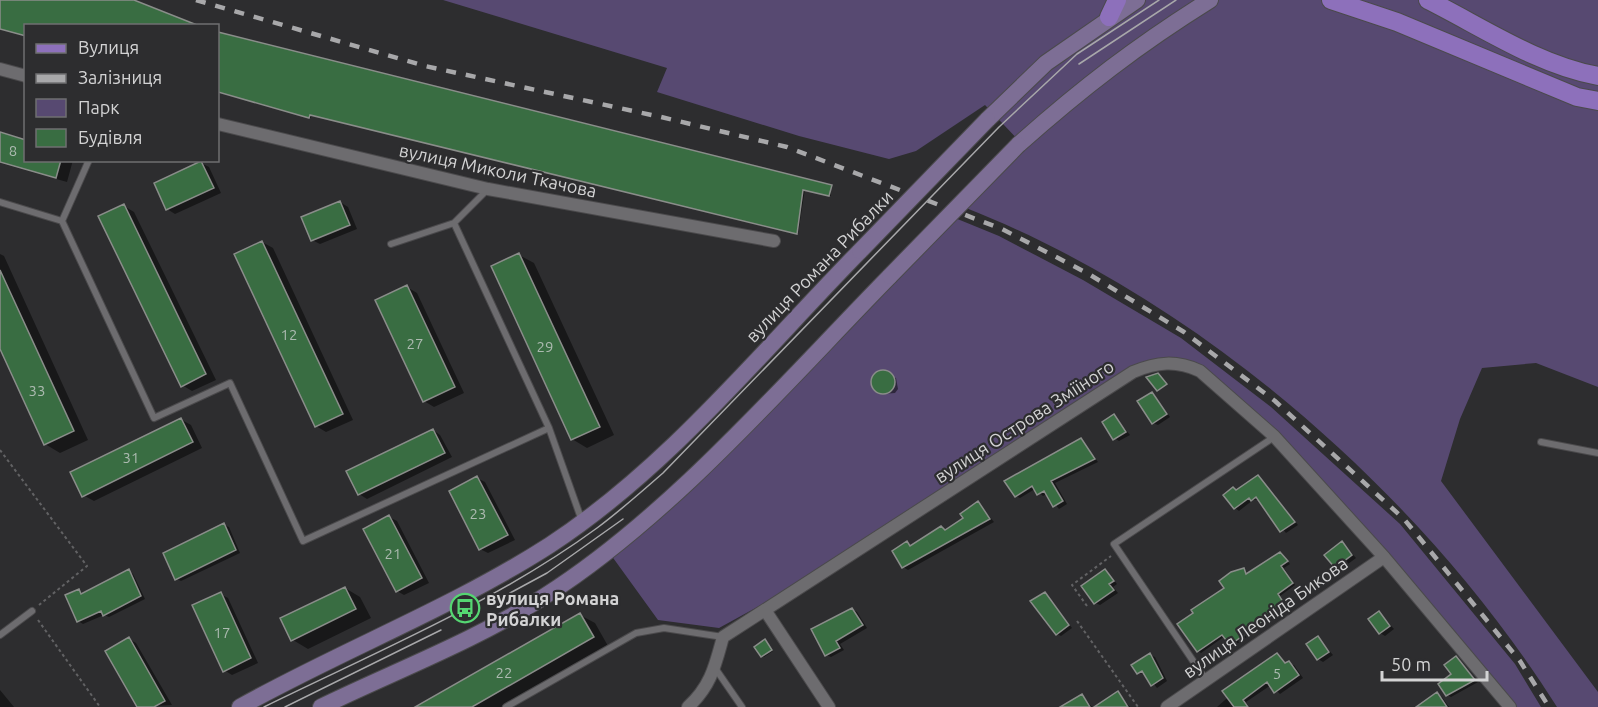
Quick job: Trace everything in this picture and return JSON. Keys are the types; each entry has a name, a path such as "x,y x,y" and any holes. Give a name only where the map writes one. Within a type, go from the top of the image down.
{"main road":[{"path":"1108,17 1117,0"},
{"name":"вулиця Романа Рибалки","path":"240,707 490,582 582,522 640,476 673,445 987,120 1046,63 1108,17 1137,0"},
{"path":"322,707 468,637 544,597 608,551 723,446 1018,145 1091,81 1144,41 1210,0"},
{"path":"1330,0 1397,22 1577,97 1598,102"},
{"path":"1428,0 1548,61 1578,73 1598,76"}],"street":[{"path":"0,69 24,75"},
{"name":"вулиця Миколи Ткачова","path":"219,124 488,189 774,241"},
{"name":"вулиця Острова Зміїного","path":"723,637 1133,372 1152,364 1178,363 1200,370 1274,436 1384,557 1507,706"},
{"name":"вулиця Леоніда Бикова","path":"1167,707 1384,557"},
{"path":"765,610 829,707"},
{"path":"688,707 704,693 715,667 723,637"}],"lane":[{"path":"62,221 88,162"},
{"path":"391,244 454,223 488,189"},
{"path":"0,202 62,221 154,418 230,383 303,541 549,428"},
{"path":"454,223 549,428 582,522"},
{"path":"1206,680 1113,544 1274,436"},
{"path":"1541,442 1598,453"},
{"path":"0,635 32,611"},
{"path":"506,707 636,633 664,628 723,637"},
{"path":"715,667 742,707"}],"path":[{"path":"0,450 87,566 32,611 100,707"},
{"path":"1087,606 1072,585 1118,551"},
{"path":"1077,621 1138,707"}],"green space":[{"path":"443,0 1598,0 1598,387 1536,363 1482,368 1460,419 1441,481 1598,692 1598,707 1557,707 1503,628 1441,553 1373,480 1299,412 1220,350 1138,295 1053,247 966,208 1023,145 985,105 916,151 889,159 799,136 657,92 667,68"},
{"path":"955,218 999,236 1083,280 1181,338 1271,407 1400,524 1515,664 1541,707 1514,707 1385,554 1199,367 1131,367 761,605 719,628 658,620 611,555"}],"building":[{"path":"0,0 134,0 194,24 24,24 24,35 0,29"},
{"path":"219,32 832,185 829,196 803,190 797,234 310,115 309,118 219,92"},
{"path":"0,132 24,139 24,162 60,162 56,178 0,162"},
{"path":"201,162 214,188 166,210 154,183"},
{"path":"340,201 350,225 311,241 301,217"},
{"path":"124,204 206,374 181,387 98,216"},
{"path":"262,241 343,414 315,427 234,254"},
{"path":"519,253 600,427 571,440 491,266"},
{"path":"0,270 74,431 44,445 0,349"},
{"path":"407,285 455,387 423,402 375,300"},
{"path":"883,370 891,374 895,382 891,390 883,394 875,390 871,382 875,374"},
{"path":"1158,373 1167,384 1157,391 1146,377"},
{"path":"1152,392 1167,414 1152,424 1137,401"},
{"path":"1114,414 1126,432 1113,440 1102,422"},
{"path":"181,418 193,442 82,497 70,472"},
{"path":"433,429 445,453 358,495 346,471"},
{"path":"1081,438 1095,459 1051,481 1063,501 1053,507 1044,491 1037,495 1032,486 1015,497 1004,481"},
{"path":"1258,475 1295,522 1280,532 1256,497 1251,501 1249,498 1234,509 1223,495 1233,487 1236,490"},
{"path":"477,476 508,535 479,550 449,491"},
{"path":"978,501 990,519 902,568 892,551 907,541 910,546 941,526 945,530 963,518 960,514"},
{"path":"389,515 422,578 396,592 363,529"},
{"path":"224,523 236,550 175,580 163,553"},
{"path":"1342,541 1352,555 1335,568 1324,555"},
{"path":"1280,552 1288,561 1281,566 1293,583 1278,594 1285,605 1230,645 1222,635 1197,652 1177,624 1193,613 1191,610 1224,588 1219,581 1231,572 1244,568 1246,574"},
{"path":"129,569 141,596 103,616 101,611 77,622 65,595 79,589 81,594"},
{"path":"1105,569 1114,581 1109,584 1114,590 1094,604 1081,586"},
{"path":"345,587 356,609 291,641 280,618"},
{"path":"221,592 251,658 223,672 192,605"},
{"path":"1045,592 1069,625 1056,635 1030,601"},
{"path":"852,608 863,625 836,641 840,648 825,656 811,629"},
{"path":"1379,611 1390,626 1379,634 1368,619"},
{"path":"580,613 594,637 472,707 415,707"},
{"path":"1318,636 1329,652 1317,660 1306,644"},
{"path":"129,637 165,701 154,707 137,707 105,651"},
{"path":"765,639 772,650 761,657 754,647"},
{"path":"1150,653 1163,678 1151,686 1142,671 1137,674 1131,665"},
{"path":"1277,653 1285,663 1289,661 1299,675 1274,693 1267,682 1243,700 1248,707 1234,707 1222,691"},
{"path":"1456,656 1475,680 1446,696 1438,684 1451,674 1444,665"},
{"path":"1118,691 1128,707 1094,707"},
{"path":"1437,692 1447,707 1416,707"},
{"path":"1082,694 1090,707 1060,707"}],"tram line":[{"path":"264,707 477,603 558,555 606,522 663,473 999,127 1077,54 1159,0"},
{"path":"1079,64 1176,0"},
{"path":"510,593 547,573 623,519"},
{"path":"285,707 441,630"}],"railway":[{"path":"196,0 425,66 787,147 1002,229 1087,273 1184,332 1275,401 1404,519 1520,661 1549,707"}],"place":[{"name":"вулиця Романа Рибалки","path":"465,608"}]}
